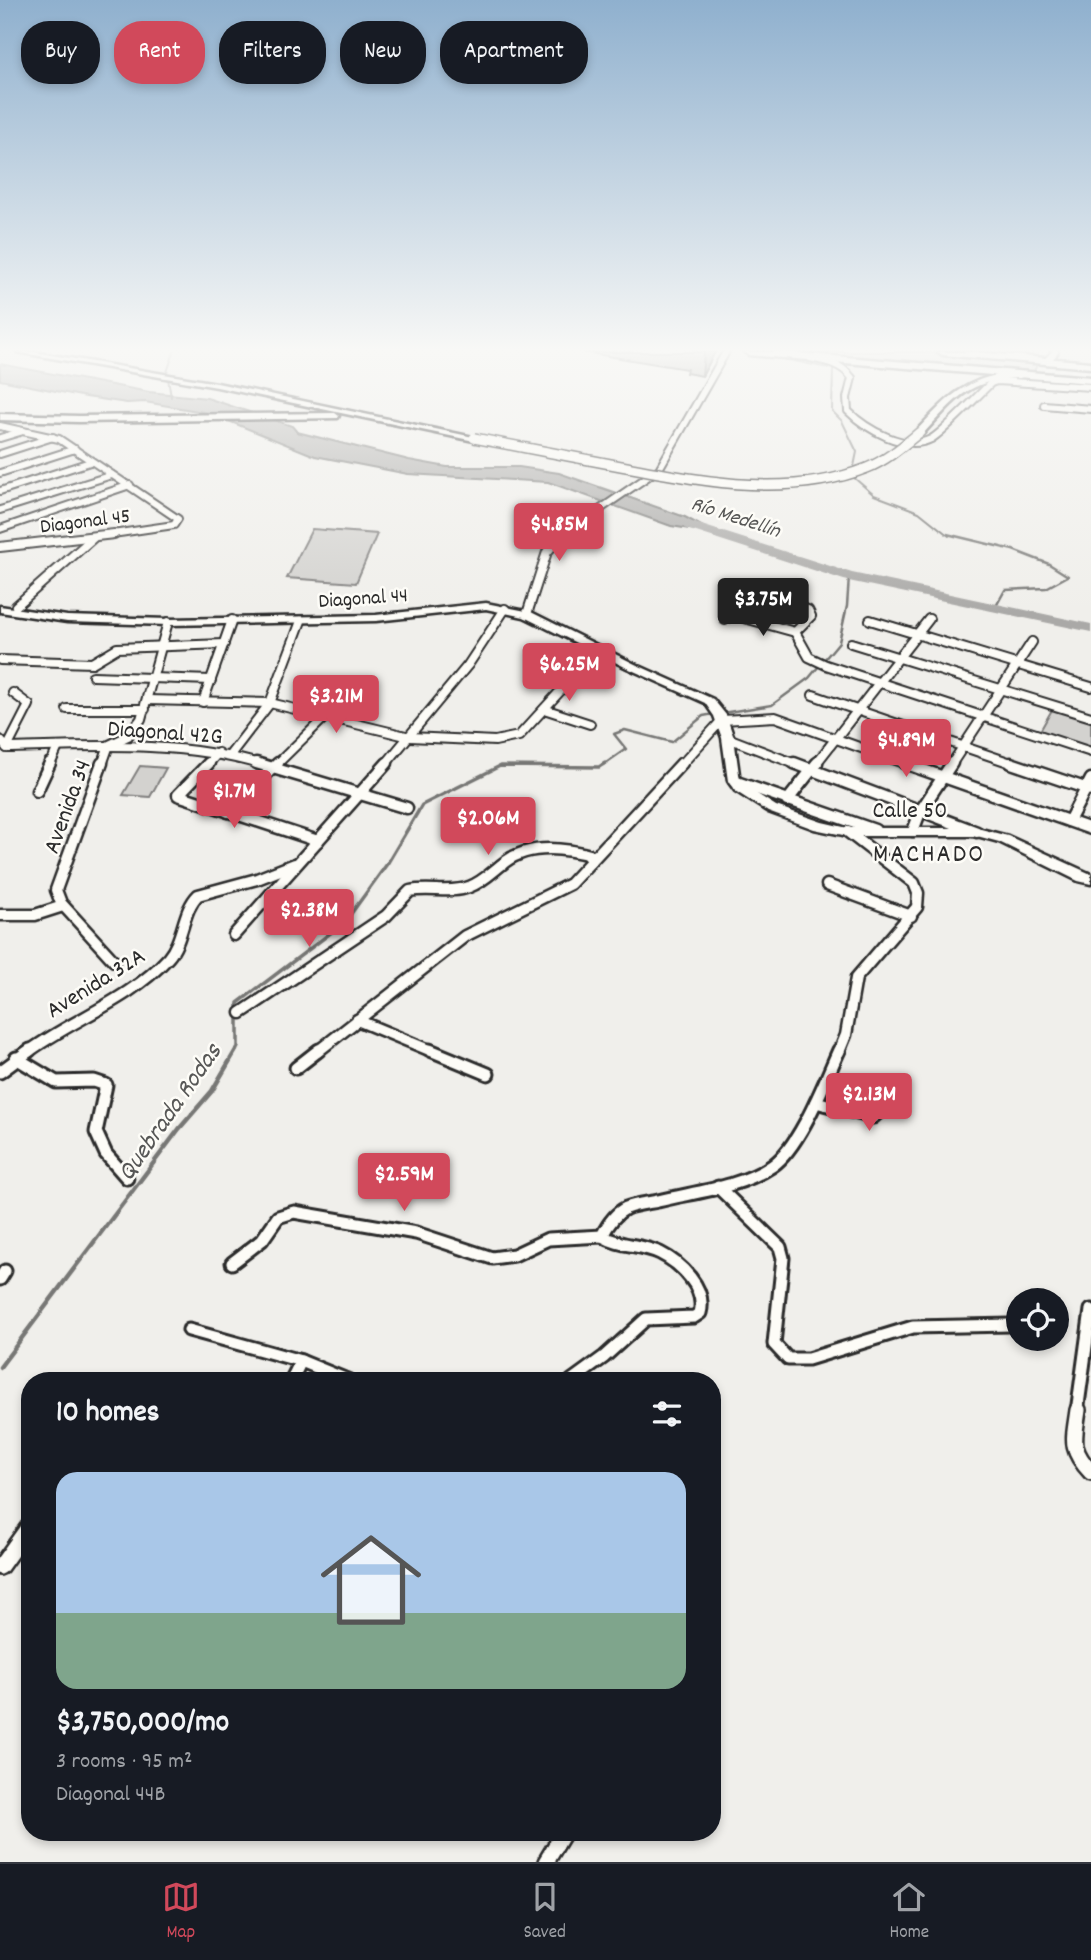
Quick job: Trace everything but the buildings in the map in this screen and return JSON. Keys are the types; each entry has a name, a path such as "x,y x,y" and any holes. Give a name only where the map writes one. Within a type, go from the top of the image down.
{"main road":[{"path":"479,439 692,478 773,485 820,481 868,468 886,459 911,439"},
{"name":"Diagonal 44","path":"0,609 67,619 168,622 376,618 486,606 527,614 709,701 721,717"},
{"path":"721,717 728,738 734,781"},
{"name":"Calle 50","path":"734,781 739,788 772,809 819,826 848,832 977,832 1003,839 1088,879"}],"street":[{"path":"0,454 48,439"},
{"path":"57,439 130,485"},
{"path":"527,614 547,552 591,514 628,493 659,469 676,439"},
{"path":"897,439 909,442 931,439"},
{"path":"0,473 75,449"},
{"path":"0,491 90,462"},
{"path":"0,509 112,475"},
{"path":"0,529 130,485"},
{"name":"Diagonal 45","path":"0,547 174,525 178,519 130,485"},
{"path":"16,606 41,581 95,537"},
{"path":"794,632 811,616 807,611 755,595 749,597 728,617 794,632 809,657 826,665 1091,752"},
{"path":"234,935 410,737 468,665 505,609"},
{"path":"787,801 929,619"},
{"path":"203,702 232,620"},
{"path":"870,620 1091,687"},
{"path":"230,755 270,702 301,621"},
{"name":"Avenida 34","path":"63,906 56,890 108,746 125,740 134,733 146,705 168,622"},
{"path":"913,831 921,810 961,746 1032,642"},
{"path":"851,643 1091,717"},
{"path":"0,660 92,663 117,648 223,644"},
{"path":"67,709 203,702 270,702 410,737 495,741 519,736 598,650"},
{"path":"93,676 211,680"},
{"path":"0,740 7,748 29,705 13,694"},
{"path":"813,695 1088,789"},
{"path":"544,709 590,723"},
{"path":"228,812 325,717"},
{"path":"296,1068 465,936 483,925 544,900 570,884 721,717 775,717 1091,830"},
{"path":"728,738 977,832"},
{"name":"Diagonal 42G","path":"7,748 108,746 230,755 407,808"},
{"path":"37,791 58,747"},
{"path":"218,754 178,794 318,841"},
{"path":"1069,821 1091,779"},
{"path":"734,781 875,830"},
{"path":"602,1236 608,1224 626,1208 758,1174 774,1165 789,1148 816,1102 846,1035 856,978 917,907 918,893 914,883 848,832"},
{"path":"241,1013 386,916 410,891 464,889 474,886 516,855 532,851 578,852 594,856"},
{"name":"Avenida 32A","path":"0,1072 51,1035 146,981 171,955 182,932 191,902 198,895 257,879 302,861"},
{"path":"827,885 912,916"},
{"path":"0,915 35,915 63,906 114,961"},
{"path":"357,1020 488,1074"},
{"path":"16,1058 54,1082 93,1080 106,1085 96,1125 99,1145 127,1178"},
{"path":"816,1102 873,1117 882,1110 893,1087"},
{"path":"718,1186 780,1247 783,1258 774,1345 782,1356 789,1360 808,1359 914,1326 1006,1325"},
{"path":"232,1264 262,1240 278,1217 294,1212 416,1233 492,1258 514,1255 548,1239 602,1236 622,1247 651,1250 664,1255 692,1279 700,1295 702,1305 699,1313 692,1318 679,1320 662,1315 643,1321 584,1372"},
{"path":"1091,1310 1073,1445 1078,1458 1091,1472"},
{"path":"189,1330 301,1361 327,1372"},
{"path":"296,1372 301,1361"},
{"path":"0,1567 21,1538"},
{"path":"545,1862 558,1841"}],"shaded area":[{"path":"273,439 325,439 447,467 519,467 559,473 685,517 714,533 671,526 548,482 408,474 315,456"},
{"path":"312,529 377,534 356,583 287,578"},
{"path":"1053,708 1091,720 1091,748 1040,731"},
{"path":"140,766 166,768 150,797 123,795"}],"waterway":[{"path":"851,439 857,452 852,476 874,495 919,512 949,536"},
{"name":"Río Medellín","path":"689,525 849,577 1091,628"},
{"path":"947,534 1013,550 1049,564 1068,576 1046,588 1005,590 995,608"},
{"name":"Quebrada Rodas","path":"722,713 772,705 809,678 839,642 847,606 849,577"},
{"name":"Quebrada Rodas","path":"603,765 626,749 614,734 625,730 672,742 703,716 714,714"},
{"name":"Quebrada Rodas","path":"235,1052 238,1047 238,1003 345,922 387,864 422,805 500,766 599,767 605,763"},
{"name":"Quebrada Rodas","path":"0,1367 179,1129 212,1091 236,1050"}],"district":[{"name":"MACHADO","path":"929,852"}]}
